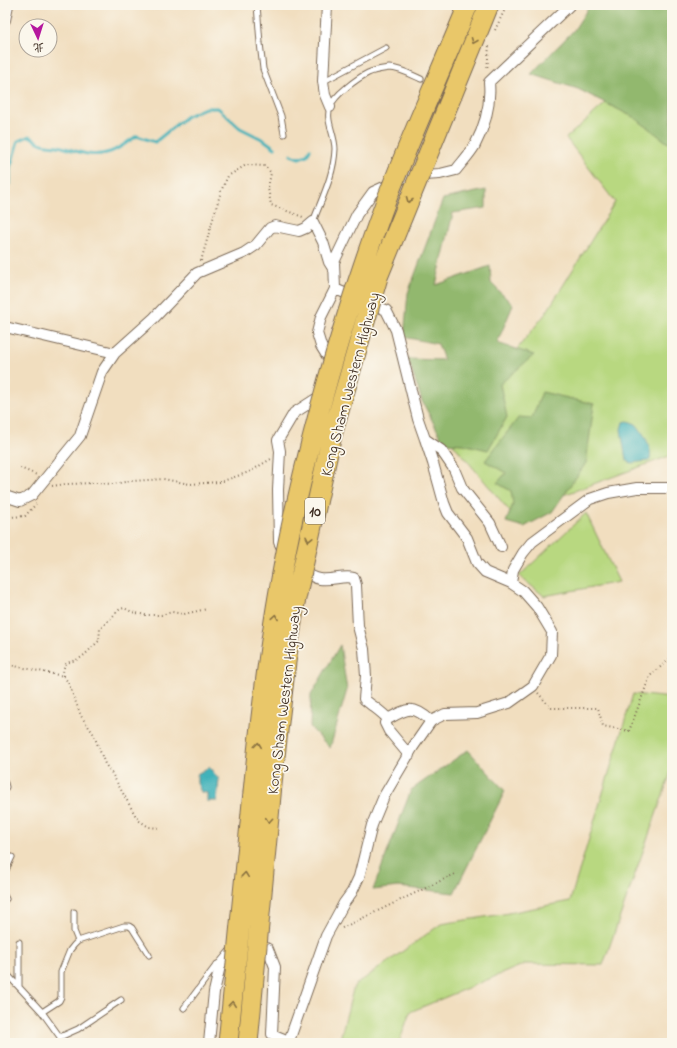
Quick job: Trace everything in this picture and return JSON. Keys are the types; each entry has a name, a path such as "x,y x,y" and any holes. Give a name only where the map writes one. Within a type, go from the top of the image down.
{"highway":[{"name":"Kong Sham Western Highway","path":"228,1043 254,778 266,676 277,601 295,510 316,421 338,342 363,266 409,143 468,5"},
{"name":"Kong Sham Western Highway","path":"248,1043 272,782 286,662 295,603 332,436 378,277 489,5"}],"street":[{"path":"5,20 8,5"},
{"path":"327,5 323,81 325,95 330,107"},
{"path":"388,719 364,699 366,676 364,648 358,626 356,585 354,578 347,577 320,579 306,573 290,562 279,542 278,490 280,456 278,440 294,413 321,396 335,379 335,369 321,346 317,333 321,317 334,289 334,262 358,214 373,192 408,176 440,174 456,170 474,145 488,112 490,90 489,82 570,5"},
{"path":"5,496 20,501 32,494 80,436 102,372 115,353 154,318 197,273 244,253 256,245 270,228 275,226 299,231 306,228 313,222 323,242 329,262 334,271"},
{"path":"209,1043 214,992 220,966 237,946 256,943 268,949 275,967 272,1034 289,1042 326,936 344,903 352,892 359,877 372,825 384,796 431,721 445,714 478,713 509,703 532,686 551,655 552,632 537,607 523,591 511,583 485,572 477,563 467,538 448,513 418,419 396,330 386,310 334,289"},
{"path":"5,327 115,353"},
{"path":"425,439 441,450 454,469 462,488 490,524 501,546"},
{"path":"511,583 512,570 532,542 590,499 608,493 637,488 667,488"},
{"path":"409,755 389,731 385,723 388,719 400,712 411,710 420,712 431,721"}],"lane":[{"path":"258,5 263,69 281,116 284,134"},
{"path":"323,81 386,48"},
{"path":"313,222 331,176 335,148 334,139 329,124 330,107 339,94 355,81 370,72 390,68 421,79"},
{"path":"5,783 5,789"},
{"path":"5,872 12,857"},
{"path":"74,912 74,935 78,940"},
{"path":"42,1012 59,1001 61,997 61,972 70,950 78,940 129,926 132,928 150,955"},
{"path":"19,942 19,987"},
{"path":"184,1008 217,964 223,963"},
{"path":"5,972 42,1012 60,1040 120,1000"}],"path":[{"path":"495,30 507,5"},
{"path":"489,43 487,65 489,82"},
{"path":"197,273 221,191 228,176 246,165 265,166 271,173 268,188 271,205 313,222"},
{"path":"48,490 52,486 95,482 113,484 163,479 190,484 220,482 249,472 266,461 280,456"},
{"path":"5,516 25,516 39,500"},
{"path":"63,676 63,668 66,663 82,657 99,641 100,629 120,608 145,615 161,615 172,612 184,614 207,609"},
{"path":"532,686 551,708 598,708 603,726 629,731 650,676 672,656"},
{"path":"5,664 63,676 68,682 81,716 92,733 105,764 112,772 138,820 149,827 160,828"},
{"path":"326,936 455,874"}],"green space":[{"path":"590,5 672,5 672,141 668,143 635,118 578,89 531,74 574,30"},
{"path":"632,80 672,128 672,455 512,514 448,438 468,410 546,313 615,202 566,138"},
{"path":"486,190 486,208 453,213 436,285 490,266 491,283 513,305 497,343 534,355 500,384 507,417 488,450 463,444 444,443 422,401 408,359 444,360 438,344 404,337 408,293 443,199"},
{"path":"542,392 594,404 586,463 552,512 524,527 506,522 513,504 511,491 497,483 506,473 485,461 519,417 532,418"},
{"path":"586,513 619,582 544,596 519,576"},
{"path":"340,645 347,690 330,748 310,727 311,695"},
{"path":"633,694 672,698 672,769 603,965 525,964 410,1012 399,1043 339,1043 354,986 441,924 570,901"},
{"path":"468,750 505,791 454,893 398,887 373,890 411,790"}],"water":[{"path":"628,421 636,424 642,431 649,445 651,455 650,460 631,463 626,460 621,429 623,422"},
{"path":"209,767 219,779 217,801 207,801 207,793 201,792 197,783 197,774"}],"waterway":[{"path":"5,187 10,183 10,168 18,141 29,136 44,145 58,146 96,155 103,154 117,149 137,136 155,142 187,116 205,108 218,108 240,128 264,140 275,148"},
{"path":"291,155 299,158 307,155 310,149"}]}
